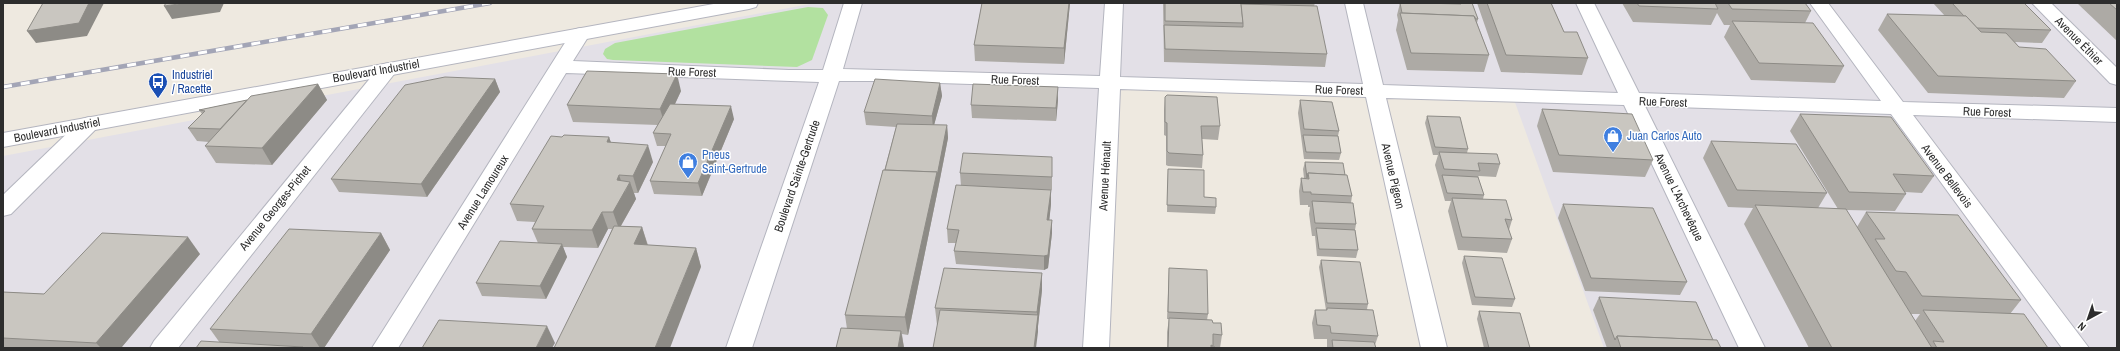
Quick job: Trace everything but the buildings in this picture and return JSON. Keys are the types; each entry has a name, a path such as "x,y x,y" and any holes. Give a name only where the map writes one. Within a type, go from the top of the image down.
{"street":[{"name":"Boulevard Industriel","path":"3,140 749,3"},
{"name":"Boulevard Sainte-Gertrude","path":"739,348 831,76 853,3"},
{"name":"Avenue Hénault","path":"1096,348 1114,3"},
{"name":"Avenue Pigeon","path":"1354,3 1373,91 1434,348"},
{"name":"Avenue L'Archevêque","path":"1585,3 1752,348"},
{"name":"Avenue Bellevois","path":"1819,3 2076,348"},
{"name":"Avenue Éthier","path":"2041,3 2117,79"},
{"name":"Avenue Lamoureux","path":"385,348 562,67 580,34"},
{"name":"Rue Forest","path":"562,67 2117,115"},
{"name":"Avenue Georges-Pichet","path":"163,348 388,69"},
{"path":"3,208 89,124"}],"shaded area":[{"path":"815,3 2117,3 2117,348 1604,348 1513,97 1110,84 1096,348 3,348 3,156"}],"green space":[{"path":"808,7 823,8 828,15 812,60 797,67 613,60 607,59 603,54 605,49 615,43"}],"railway":[{"path":"3,87 490,3"}],"place":[{"name":"Industriel / Racette","path":"158,99"},
{"name":"Juan Carlos Auto","path":"1613,153"},
{"name":"Pneus Saint-Gertrude","path":"688,179"}]}
